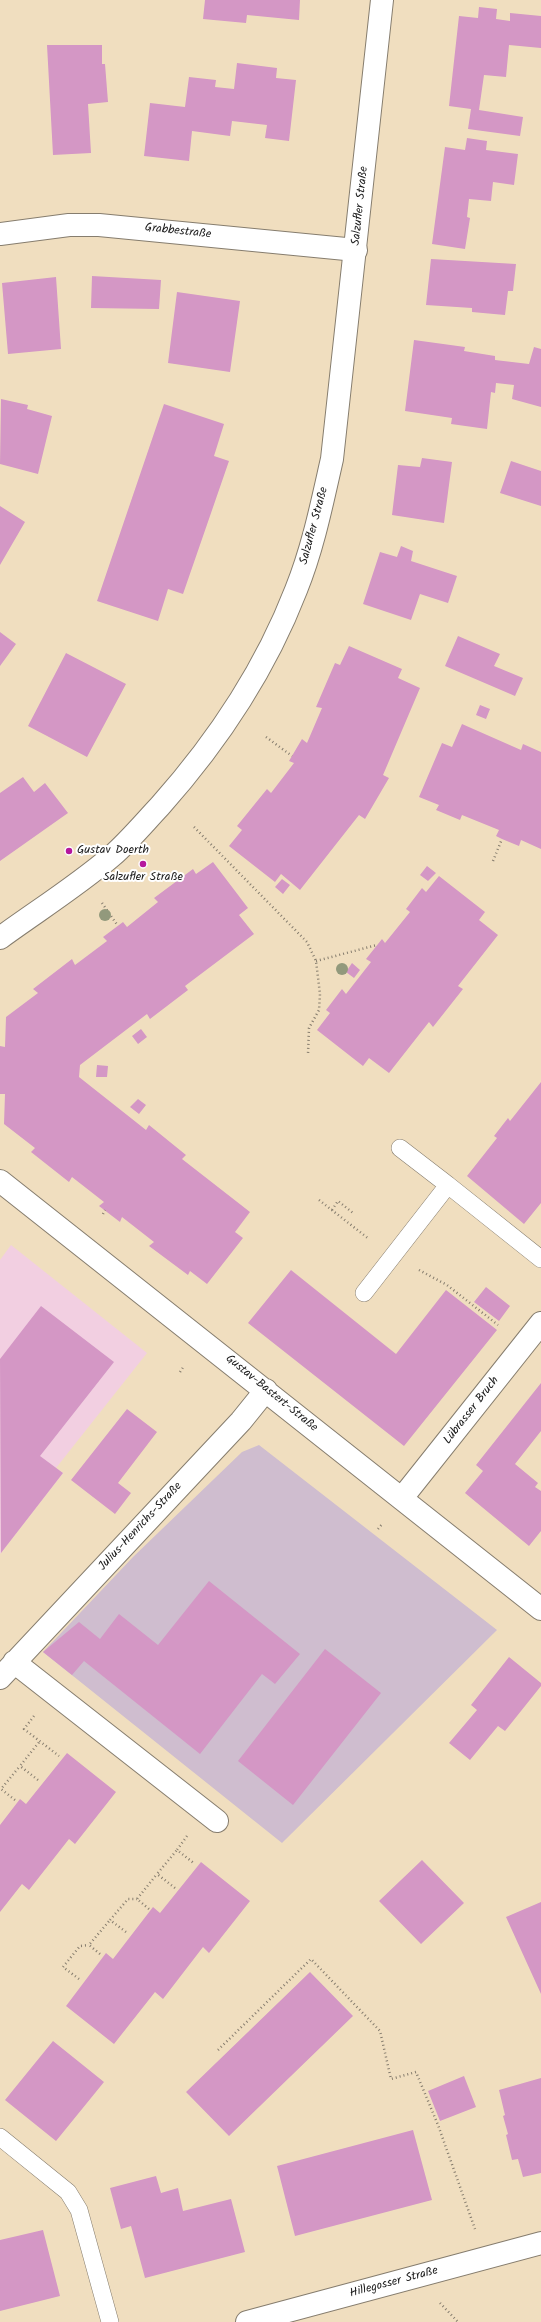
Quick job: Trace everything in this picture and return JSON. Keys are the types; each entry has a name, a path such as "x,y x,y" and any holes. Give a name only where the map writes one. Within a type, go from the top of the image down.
{"street":[{"name":"Salzufler Straße","path":"0,938 112,856 138,830 204,753 237,706 271,648 297,589 316,526 332,459 356,250 382,0"},
{"name":"Grabbestraße","path":"0,234 69,225 99,225 356,250"},
{"name":"Gustav-Bastert-Straße","path":"0,1181 541,1609"},
{"name":"Lübrasser Bruch","path":"402,1498 541,1323"},
{"name":"Julius-Henrichs-Straße","path":"0,1678 241,1421 266,1390"},
{"path":"14,1662 217,1821"},
{"name":"Hillegosser Straße","path":"247,2322 541,2243"}],"lane":[{"path":"400,1148 541,1258"},
{"path":"364,1293 448,1185"},
{"path":"0,2137 68,2192 79,2210 110,2322"}],"path":[{"path":"266,737 292,756"},
{"path":"194,827 307,942 316,961 320,1002 319,1010 309,1028 308,1054"},
{"path":"493,861 502,838"},
{"path":"316,961 377,945"},
{"path":"319,1200 392,1257 447,1285 524,1345"},
{"path":"332,1210 338,1201 353,1213"},
{"path":"103,1214 105,1210"},
{"path":"52,1692 24,1729 59,1756"},
{"path":"15,1800 1,1789 40,1741"},
{"path":"20,1766 38,1780"},
{"path":"137,1899 177,1850"},
{"path":"157,1874 174,1888"},
{"path":"79,1979 63,1967 80,1946 89,1945 128,1898 137,1899 148,1909"},
{"path":"110,1920 126,1932"},
{"path":"89,1945 100,1954"},
{"path":"218,2050 311,1959 380,2031 391,2079 416,2072 438,2125 485,2258"}],"shaded area":[{"path":"11,1245 147,1353 56,1468 63,1473 0,1554 0,1260"},
{"path":"259,1445 497,1630 282,1843 43,1652 133,1557 242,1452"}],"building":[{"path":"205,0 300,0 299,20 247,15 246,23 203,19"},
{"path":"479,7 497,9 496,19 510,21 510,13 541,16 541,48 509,45 506,77 484,75 479,110 523,117 520,136 468,129 471,109 449,106 459,16 478,18"},
{"path":"47,45 102,45 102,64 105,64 108,102 88,104 91,153 53,155"},
{"path":"237,63 277,68 276,78 296,80 289,141 265,138 267,125 232,121 230,136 192,131 189,161 144,156 150,103 185,107 189,77 216,80 215,87 234,89"},
{"path":"467,138 487,141 486,150 518,154 514,185 493,182 491,201 469,199 467,217 470,218 465,249 432,244 445,147 465,150"},
{"path":"431,259 516,264 513,291 508,291 505,315 472,312 472,308 426,305"},
{"path":"92,276 161,280 159,309 91,308"},
{"path":"56,277 61,349 8,354 2,283"},
{"path":"177,292 240,301 230,372 168,363"},
{"path":"414,340 465,347 464,351 495,356 495,360 529,364 534,347 541,349 541,407 512,399 514,385 496,383 495,393 491,392 487,429 451,424 452,418 405,411"},
{"path":"1,399 28,405 27,409 52,416 38,474 0,464"},
{"path":"164,404 224,424 214,456 229,461 183,594 168,589 158,621 97,601"},
{"path":"422,458 452,462 444,523 392,515 398,465 420,467"},
{"path":"511,461 541,471 541,506 500,493"},
{"path":"0,506 25,522 0,565"},
{"path":"401,546 413,551 411,561 457,576 448,603 420,594 411,620 363,604 380,552 397,557"},
{"path":"0,632 16,644 0,666"},
{"path":"458,636 500,654 494,666 523,678 515,696 445,666"},
{"path":"349,646 402,669 398,678 420,688 383,775 389,778 365,819 359,815 300,890 281,874 275,882 229,846 242,830 237,826 267,789 271,793 294,763 289,761 302,739 307,743 322,708 316,707 335,663 340,665"},
{"path":"66,653 126,684 87,757 28,726"},
{"path":"480,705 490,709 486,719 476,715"},
{"path":"462,724 521,750 523,744 541,752 541,849 521,840 519,846 502,839 496,836 499,830 462,815 460,820 436,810 439,805 419,797 442,743 452,747"},
{"path":"23,777 34,792 45,783 68,813 0,861 0,793"},
{"path":"213,862 248,908 239,915 254,934 185,986 188,990 150,1019 147,1014 80,1065 79,1077 146,1130 149,1125 186,1155 182,1159 250,1212 235,1232 243,1238 207,1284 190,1271 188,1275 149,1246 154,1242 122,1217 120,1222 99,1206 104,1202 72,1177 69,1182 31,1152 35,1148 4,1124 5,1094 0,1094 0,1046 5,1047 6,1017 38,993 33,989 72,959 75,965 107,941 103,937 123,922 127,927 158,902 154,898 193,869 196,874"},
{"path":"427,866 436,873 428,881 420,875"},
{"path":"439,876 485,912 479,920 498,935 458,986 463,989 433,1027 429,1022 389,1073 369,1058 363,1066 317,1030 330,1013 326,1010 342,989 346,994 371,962 366,959 382,939 385,943 410,912 406,909 422,888 426,892"},
{"path":"282,879 290,885 283,894 275,887"},
{"path":"352,963 360,970 354,978 346,972"},
{"path":"141,1029 147,1037 138,1044 132,1036"},
{"path":"97,1065 108,1066 107,1077 96,1077"},
{"path":"541,1082 541,1203 524,1224 467,1176 497,1138 494,1136 508,1118 510,1121"},
{"path":"138,1099 146,1105 139,1114 130,1107"},
{"path":"291,1270 396,1354 446,1290 497,1330 404,1446 248,1323"},
{"path":"486,1287 510,1306 499,1321 474,1302"},
{"path":"41,1306 114,1362 40,1456 63,1473 1,1553 0,1359"},
{"path":"541,1383 541,1431 515,1464 538,1483 535,1487 541,1491 541,1531 529,1546 465,1493 483,1471 476,1465"},
{"path":"127,1409 157,1432 118,1483 131,1493 115,1514 71,1480"},
{"path":"209,1581 300,1654 275,1684 262,1674 200,1754 84,1661 72,1675 43,1652 79,1622 100,1639 119,1614 158,1645"},
{"path":"325,1649 381,1693 293,1805 238,1761"},
{"path":"509,1657 541,1683 541,1686 505,1731 498,1726 470,1760 449,1743 477,1710 471,1705"},
{"path":"67,1753 116,1792 75,1844 69,1839 29,1890 22,1884 0,1912 0,1825 20,1799 26,1804"},
{"path":"422,1860 464,1903 421,1944 379,1901"},
{"path":"201,1862 250,1901 209,1953 203,1947 163,1999 155,1992 114,2044 66,2006 106,1953 113,1959 153,1907 160,1913"},
{"path":"541,1902 541,1994 506,1917"},
{"path":"310,1972 353,2016 229,2136 186,2092"},
{"path":"53,2041 104,2082 56,2141 5,2100"},
{"path":"464,2076 476,2107 440,2121 428,2091"},
{"path":"541,2078 541,2173 523,2177 518,2159 512,2160 506,2135 508,2134 503,2116 505,2115 499,2090"},
{"path":"413,2130 432,2200 295,2236 277,2166"},
{"path":"156,2176 161,2193 178,2188 183,2211 231,2199 245,2252 145,2278 131,2226 121,2229 110,2188"},
{"path":"43,2230 60,2296 0,2311 0,2240"}],"place":[{"name":"Gustav Doerth","path":"69,851"},
{"name":"Salzufler Straße","path":"143,864"}]}
